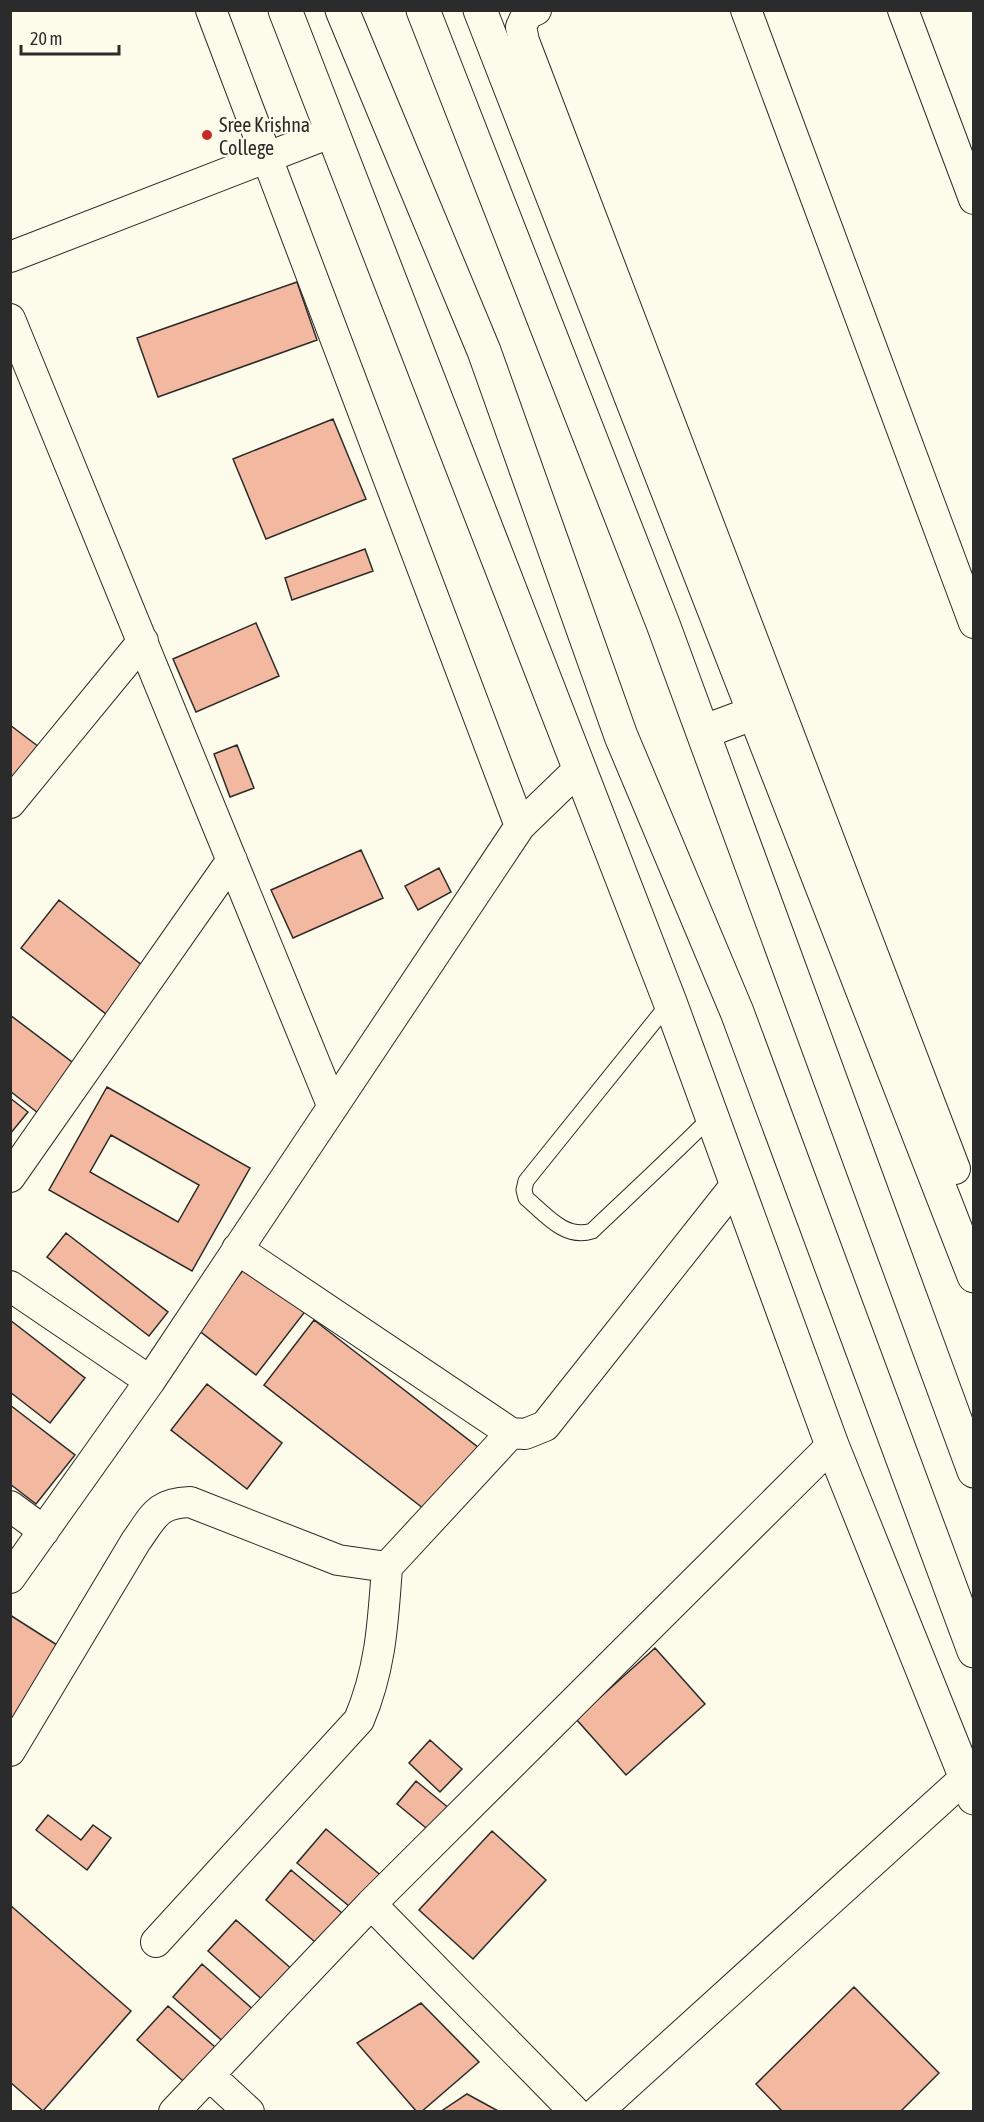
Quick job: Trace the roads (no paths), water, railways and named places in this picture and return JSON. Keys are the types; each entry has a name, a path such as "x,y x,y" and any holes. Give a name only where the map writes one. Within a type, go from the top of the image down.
{"main road":[{"path":"285,10 330,133 670,1002 735,1186 832,1445 970,1787"},
{"path":"342,10 484,351 621,736 737,1012 974,1650"},
{"path":"423,10 663,624 974,1471"},
{"path":"480,10 754,713 966,1230 974,1276"},
{"path":"703,732 754,713"}],"street":[{"path":"211,10 520,826"},
{"path":"536,10 527,14 521,27 524,41 955,1169"},
{"path":"746,10 974,622"},
{"path":"903,10 974,199"},
{"path":"10,257 330,133"},
{"path":"11,325 143,641 332,1105"},
{"path":"10,803 143,641"},
{"path":"10,1578 150,1381 520,826 580,768"},
{"path":"10,1177 232,860"},
{"path":"237,1249 511,1432 525,1434 545,1426 735,1186"},
{"path":"10,1286 150,1381"},
{"path":"156,1942 359,1720 370,1694 381,1649 387,1567 511,1432"},
{"path":"174,2112 371,1904 832,1445"},
{"path":"10,1751 136,1541 159,1509 172,1503 190,1502 338,1560 387,1567"},
{"path":"10,1506 44,1531"},
{"path":"597,2112 970,1787"},
{"path":"371,1904 575,2112"},
{"path":"209,2075 249,2112"}],"lane":[{"path":"670,1002 526,1181 524,1190 526,1198 566,1232 582,1234 592,1231 639,1185 666,1163 711,1117"}],"place":[{"name":"Sree Krishna College","path":"207,135"}]}
